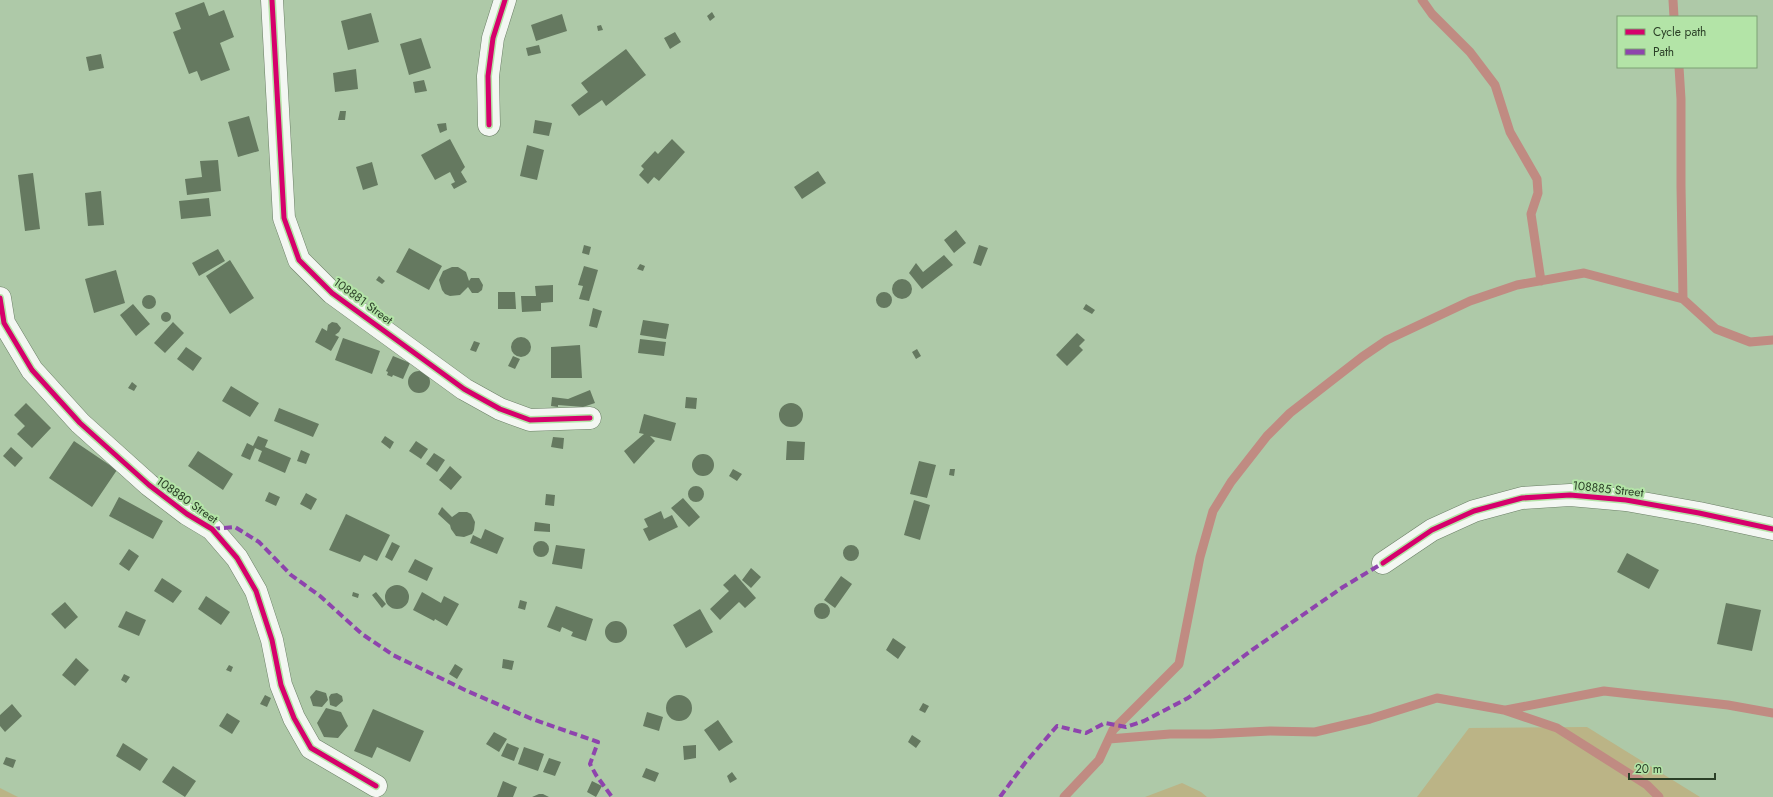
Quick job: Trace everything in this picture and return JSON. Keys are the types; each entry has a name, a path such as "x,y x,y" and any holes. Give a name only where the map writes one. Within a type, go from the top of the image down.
{"street":[{"name":"108881 Street","path":"272,0 284,218 299,260 332,293 464,389 500,409 530,420 590,418"},
{"path":"489,126 488,76 493,38 505,0"},
{"name":"108880 Street","path":"0,298 4,323 32,370 80,423 149,485 186,514 212,529 236,558 256,591 272,640 281,685 294,718 311,748 376,786"},
{"name":"108885 Street","path":"1383,563 1432,530 1474,510 1522,498 1570,495 1626,500 1699,513 1773,529"}],"shaded area":[{"path":"1587,727 1700,797 1417,797 1469,728"},
{"path":"1182,783 1201,792 1207,797 1145,797"},
{"path":"0,788 18,797 0,797"}],"building":[{"path":"204,2 209,16 224,10 234,37 220,43 230,70 201,81 197,71 189,74 173,32 181,29 175,13"},
{"path":"712,12 715,17 710,21 707,16"},
{"path":"371,13 379,42 348,50 341,21"},
{"path":"562,14 567,31 536,41 531,25"},
{"path":"601,25 603,30 598,31 597,26"},
{"path":"675,32 681,42 670,49 664,38"},
{"path":"421,38 431,68 409,75 400,44"},
{"path":"539,45 541,53 528,56 526,48"},
{"path":"626,49 646,75 606,106 602,100 579,116 571,105 588,92 581,83"},
{"path":"101,54 104,68 89,71 86,57"},
{"path":"356,69 358,89 335,92 333,73"},
{"path":"424,80 427,91 415,93 413,82"},
{"path":"340,111 346,111 345,120 338,120"},
{"path":"249,116 259,151 238,157 228,122"},
{"path":"535,120 552,123 549,136 533,133"},
{"path":"446,123 447,130 440,133 437,124"},
{"path":"450,139 465,167 461,172 467,182 454,189 451,184 455,182 450,172 435,180 421,155"},
{"path":"672,139 685,152 659,181 654,177 648,184 639,175 644,169 641,166 655,151 658,154"},
{"path":"527,145 544,150 537,180 520,176"},
{"path":"218,160 221,191 187,195 185,179 202,177 200,161"},
{"path":"372,162 378,185 363,190 356,167"},
{"path":"818,171 826,183 802,199 794,187"},
{"path":"33,173 40,229 25,231 18,175"},
{"path":"101,191 104,225 88,226 85,193"},
{"path":"209,198 211,216 181,219 179,201"},
{"path":"956,230 966,243 954,253 944,240"},
{"path":"584,245 591,247 589,255 582,253"},
{"path":"979,245 988,248 981,266 973,263"},
{"path":"409,248 442,266 429,290 396,272"},
{"path":"218,249 225,261 199,276 192,263"},
{"path":"944,255 953,265 922,289 909,273 916,263 923,272"},
{"path":"230,260 254,298 230,314 206,276"},
{"path":"640,264 645,266 643,271 637,269"},
{"path":"584,266 598,270 589,301 579,299 583,286 578,285"},
{"path":"452,267 458,267 466,272 469,281 471,278 479,278 483,285 482,290 478,293 472,293 468,287 460,295 450,296 445,294 439,280 443,271"},
{"path":"116,270 125,303 94,313 85,279"},
{"path":"379,276 385,281 382,284 376,280"},
{"path":"902,279 909,282 912,289 909,296 902,299 895,296 892,289 895,282"},
{"path":"553,285 553,302 541,303 541,311 522,312 521,296 536,296 535,286"},
{"path":"498,292 515,292 516,309 498,309"},
{"path":"884,292 891,297 892,300 887,307 884,308 877,303 876,300 881,293"},
{"path":"146,295 152,295 156,299 156,305 152,309 146,309 142,305 142,299"},
{"path":"133,304 150,324 136,336 120,315"},
{"path":"1086,304 1095,310 1092,314 1083,309"},
{"path":"593,308 602,311 597,328 589,326"},
{"path":"164,312 168,312 170,313 170,321 164,322 161,319 161,315"},
{"path":"643,320 669,324 666,339 640,335"},
{"path":"173,322 184,333 165,353 154,343"},
{"path":"332,322 337,323 341,328 335,335 339,337 331,351 315,342 322,328 327,331 328,325"},
{"path":"1077,333 1085,340 1079,346 1083,350 1067,366 1056,355"},
{"path":"521,337 528,340 531,347 528,354 521,357 514,354 511,347 514,340"},
{"path":"343,338 380,351 372,374 335,360"},
{"path":"640,339 666,342 664,356 638,353"},
{"path":"474,341 480,343 476,352 470,350"},
{"path":"580,345 582,378 551,378 551,347"},
{"path":"186,347 202,358 193,371 177,359"},
{"path":"917,349 921,356 916,359 912,352"},
{"path":"393,356 410,363 403,379 393,375 392,377 387,375 388,372 386,371"},
{"path":"513,356 520,359 515,369 508,366"},
{"path":"419,371 427,374 430,382 427,390 419,393 411,390 408,382 411,374"},
{"path":"132,382 137,386 134,391 128,388"},
{"path":"231,386 259,403 250,417 222,401"},
{"path":"590,390 595,403 583,407 558,405 558,407 551,406 552,397 568,399"},
{"path":"686,397 697,398 696,409 685,408"},
{"path":"26,403 51,428 32,448 17,434 25,426 14,415"},
{"path":"791,403 800,406 803,415 800,424 791,427 782,424 779,415 782,406"},
{"path":"279,408 319,424 313,437 274,421"},
{"path":"644,414 676,423 671,441 650,436 655,441 634,464 624,451 644,434 639,433"},
{"path":"258,436 268,440 265,447 291,458 285,473 258,461 262,451 255,448 250,460 241,456 247,443 253,446"},
{"path":"385,436 394,442 390,449 381,442"},
{"path":"553,437 564,438 563,449 551,447"},
{"path":"74,441 117,470 92,507 49,478"},
{"path":"416,441 428,449 421,459 409,451"},
{"path":"787,441 805,442 804,460 786,460"},
{"path":"11,447 23,458 15,467 3,456"},
{"path":"301,450 310,454 306,464 297,461"},
{"path":"198,451 233,474 223,490 188,466"},
{"path":"434,453 445,460 437,472 426,464"},
{"path":"703,454 711,457 714,465 711,473 703,476 695,473 692,465 695,457"},
{"path":"919,461 936,465 927,498 910,494"},
{"path":"450,466 462,477 451,490 439,480"},
{"path":"733,469 742,474 737,481 729,476"},
{"path":"950,469 955,469 954,476 949,475"},
{"path":"696,486 703,491 704,494 699,501 696,502 689,497 688,494 693,487"},
{"path":"269,492 280,497 276,506 265,501"},
{"path":"306,493 317,499 311,510 300,504"},
{"path":"546,494 555,495 554,506 545,505"},
{"path":"119,497 163,521 153,539 109,516"},
{"path":"683,498 700,517 689,527 671,508"},
{"path":"914,500 930,505 920,540 904,535"},
{"path":"442,507 452,517 459,512 467,512 471,514 475,522 472,534 464,537 456,536 450,525 438,514"},
{"path":"661,511 664,519 672,515 678,527 649,541 643,529 648,527 644,519"},
{"path":"346,514 390,535 377,561 364,555 360,562 329,550"},
{"path":"535,522 550,524 550,532 534,531"},
{"path":"485,529 504,538 497,554 470,543 473,535 481,539"},
{"path":"541,541 548,546 549,549 544,556 541,557 534,552 533,549 538,542"},
{"path":"392,542 400,546 392,561 385,557"},
{"path":"556,545 585,549 582,569 552,564"},
{"path":"848,545 854,545 859,550 857,559 854,561 848,561 843,556 843,550"},
{"path":"129,549 139,556 129,571 119,564"},
{"path":"1627,553 1659,570 1649,589 1617,572"},
{"path":"415,559 433,568 427,581 408,572"},
{"path":"751,568 761,577 751,588 742,580"},
{"path":"735,574 756,598 745,608 739,602 720,620 710,609 729,591 723,585"},
{"path":"841,576 852,584 835,608 824,600"},
{"path":"162,578 182,591 173,603 154,591"},
{"path":"397,585 402,586 408,592 408,602 402,608 397,609 392,608 386,602 385,597 386,592 392,586"},
{"path":"353,592 359,594 358,598 352,596"},
{"path":"376,592 386,604 382,608 372,595"},
{"path":"422,592 441,603 444,596 459,604 447,626 435,619 434,621 413,610"},
{"path":"206,596 230,612 221,625 198,609"},
{"path":"520,600 527,602 525,610 518,608"},
{"path":"65,602 78,617 65,629 51,614"},
{"path":"822,603 828,605 830,611 828,617 822,619 816,617 814,611 816,605"},
{"path":"1726,603 1761,610 1752,651 1717,644"},
{"path":"556,606 593,619 586,641 571,636 573,632 562,627 560,632 547,627"},
{"path":"700,609 713,632 686,648 673,625"},
{"path":"126,611 146,620 139,636 118,627"},
{"path":"616,621 624,624 627,632 624,640 616,643 608,640 605,632 608,624"},
{"path":"893,638 906,647 898,659 886,650"},
{"path":"76,658 89,670 75,686 62,675"},
{"path":"503,659 514,661 512,670 502,668"},
{"path":"455,664 463,669 457,679 449,674"},
{"path":"229,665 233,667 231,672 226,670"},
{"path":"124,674 130,677 126,683 121,680"},
{"path":"316,690 326,693 328,700 322,707 313,706 310,697"},
{"path":"337,693 342,696 343,701 336,707 330,705 329,697 331,694"},
{"path":"265,695 271,698 267,707 260,704"},
{"path":"679,695 688,699 692,708 688,717 679,721 670,717 666,708 670,699"},
{"path":"923,703 929,706 925,713 919,710"},
{"path":"12,704 22,716 5,732 0,726 0,715"},
{"path":"326,708 341,712 348,726 338,738 324,737 317,723"},
{"path":"373,709 424,731 410,762 377,747 372,758 354,751"},
{"path":"647,712 663,717 659,731 643,726"},
{"path":"227,713 240,721 232,734 219,726"},
{"path":"718,720 733,742 719,751 704,730"},
{"path":"494,732 507,739 499,752 486,744"},
{"path":"912,735 921,741 916,748 908,742"},
{"path":"123,743 148,759 140,771 116,756"},
{"path":"507,743 519,748 514,761 501,756"},
{"path":"696,745 696,758 684,760 683,746"},
{"path":"524,747 544,754 538,771 518,764"},
{"path":"6,757 16,760 13,768 3,764"},
{"path":"549,758 561,762 555,776 543,772"},
{"path":"173,766 196,781 185,797 162,782"},
{"path":"646,768 659,773 655,782 642,777"},
{"path":"732,772 737,779 730,783 727,776"},
{"path":"503,781 517,787 513,797 497,797"},
{"path":"592,781 602,786 596,797 587,792"},
{"path":"543,794 549,797 532,797"}],"waterway":[{"path":"1422,0 1432,14 1470,52 1495,85 1510,132 1537,179 1538,193 1531,214 1541,281"},
{"path":"1673,0 1674,16"},
{"path":"1679,68 1681,99 1683,299"},
{"path":"1064,797 1099,760 1113,730 1179,664 1200,557 1213,511 1231,482 1267,436 1290,413 1362,357 1387,340 1470,301 1517,285 1584,273 1683,299 1716,329 1750,342 1773,340"},
{"path":"1506,710 1604,691 1728,705 1773,713"},
{"path":"1109,739 1170,734 1270,731 1315,732 1370,719 1437,698 1504,710 1557,728 1647,785 1659,797"}],"marked path":[{"path":"212,529 235,527 259,542 291,575 320,596 362,634 393,655 465,690 532,719 598,742 590,764 612,797"},
{"path":"1000,797 1025,763 1057,726 1086,733 1105,723 1126,727 1144,721 1188,698 1252,650 1343,587 1383,563"}],"cycle path":[{"path":"272,0 284,218 299,260 332,293 464,389 500,409 530,420 590,418"},
{"path":"489,125 488,76 493,38 505,0"},
{"path":"0,298 4,323 32,370 80,423 149,485 187,514 212,529 237,558 256,591 272,640 281,685 294,718 311,748 376,786"},
{"path":"1383,563 1432,530 1474,511 1522,498 1570,495 1626,500 1699,513 1773,529"}]}
